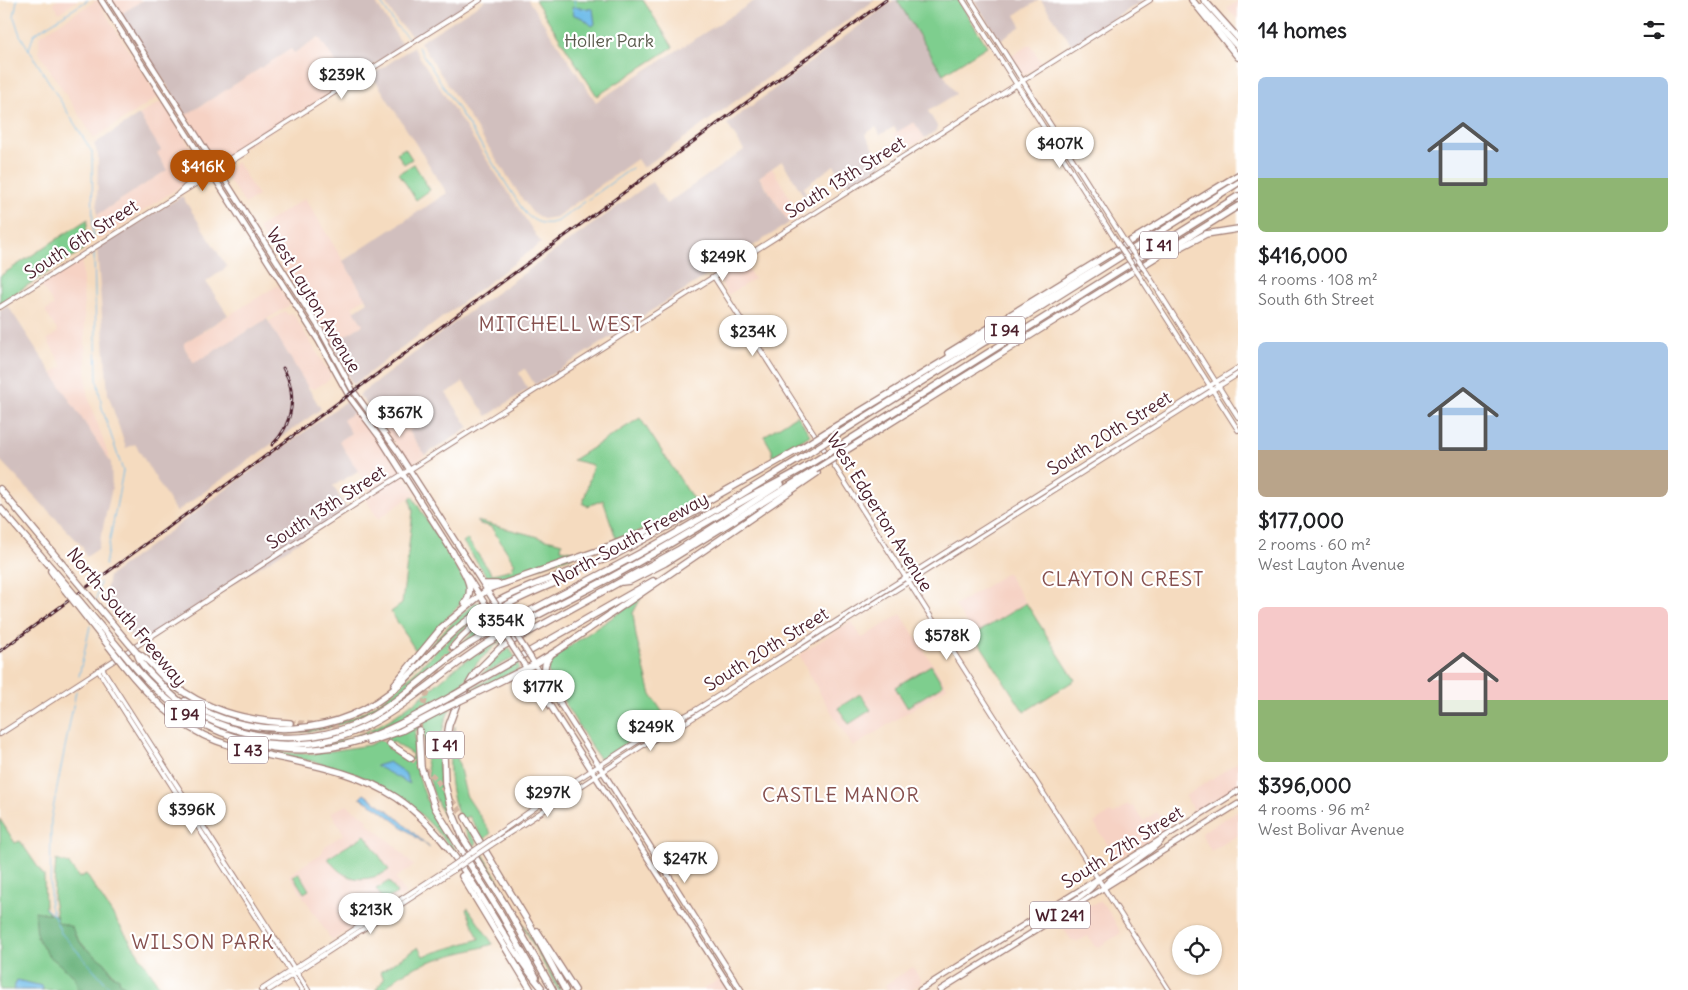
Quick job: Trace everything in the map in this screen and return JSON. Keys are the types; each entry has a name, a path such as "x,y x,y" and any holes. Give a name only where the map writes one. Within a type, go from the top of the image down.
{"highway":[{"path":"1194,0 1206,10 1238,47"},
{"path":"1204,0 1206,10 1216,21 1238,38"},
{"path":"1216,21 1238,34"},
{"path":"1216,21 1238,57"},
{"path":"1188,205 1238,170"},
{"path":"908,382 1024,304 1238,174"},
{"name":"North-South Freeway","path":"0,489 154,677 171,695 200,715 238,731 269,736 294,737 342,729 386,708 471,644 689,526 806,455 1118,260 1170,224 1238,183"},
{"name":"North-South Freeway","path":"0,508 125,661 153,689 187,716 230,736 258,744 296,744 325,741 371,725 395,711 464,657 609,578 810,464 1238,196"},
{"path":"618,583 630,581 664,563 816,471 1238,206"},
{"name":"I 41","path":"453,647 474,626 495,610 614,556 693,515 739,485 1170,224"},
{"path":"1118,282 1206,234 1238,229"},
{"name":"I 41","path":"553,990 454,820 445,784 446,739 449,725 460,698 476,672 495,652 512,639 618,583 708,532 803,468"},
{"path":"561,705 544,672 547,660 558,650 816,471"},
{"path":"456,613 479,594 654,528 739,485"},
{"path":"350,745 387,731 454,695 618,602 729,533"},
{"path":"360,710 395,684 467,600 471,590 452,552"},
{"path":"154,677 182,699 207,713 252,727 282,729 313,726 360,710 394,689 462,624 486,608 510,596 614,556"},
{"path":"484,584 504,583"},
{"path":"258,744 294,750 331,748 360,745 389,736 468,697 525,665 558,650"},
{"name":"I 43","path":"136,654 141,655 159,674 183,692 210,708 244,719 290,723"},
{"name":"I 43","path":"125,661 140,686 164,710 200,733 217,741 250,751 340,772 370,783 412,809 448,850 542,989"},
{"name":"I 41","path":"420,730 423,776 435,808 501,914 542,989"},
{"path":"390,744 411,758"},
{"path":"465,817 521,910 565,990"},
{"path":"448,850 531,990"},
{"path":"521,910 525,912 575,990"}],"main road":[{"name":"West Layton Avenue","path":"101,0 322,345 350,398 404,474 732,990"},
{"name":"West Layton Avenue","path":"110,0 320,329 354,393 410,470 488,590 741,990"},
{"name":"South 27th Street","path":"920,990 1238,791"},
{"name":"South 27th Street","path":"940,990 1238,804"},
{"path":"1103,888 1107,880 1136,862 1163,838"},
{"path":"1030,934 1058,910 1093,888 1097,879"}],"street":[{"name":"South 6th Street","path":"0,307 480,0"},
{"path":"963,0 1238,430"},
{"path":"971,0 1238,417"},
{"name":"South 13th Street","path":"0,734 410,470 1150,0"},
{"path":"977,22 983,18"},
{"path":"1002,60 1007,57"},
{"path":"1092,202 1098,199"},
{"name":"West Edgerton Avenue","path":"714,277 1169,990"},
{"path":"1155,301 1162,297"},
{"path":"1198,368 1204,364"},
{"name":"South 20th Street","path":"261,990 296,970 453,868 592,770 646,736 694,711 906,580 1211,388 1238,368"},
{"name":"South 20th Street","path":"1217,384 1238,374"},
{"path":"1222,406 1229,402"},
{"name":"South 20th Street","path":"509,830 648,742 680,726 906,580"},
{"path":"100,669 162,760 308,990"},
{"path":"113,688 157,762 302,990"},
{"path":"157,762 162,760"},
{"name":"South 20th Street","path":"268,990 291,973"}],"shaded area":[{"path":"58,0 78,0 59,13 53,3"},
{"path":"97,0 158,97 94,138 39,53 39,36"},
{"path":"112,0 143,0 121,14"},
{"path":"143,0 374,0 403,46 348,81 319,37 294,53 291,49 186,115 121,14"},
{"path":"383,0 474,0 415,39 397,21"},
{"path":"486,0 528,0 596,102 756,0 875,0 643,168 637,159 556,217 543,219 532,212 523,200 420,42"},
{"path":"894,0 897,0 956,94 928,111 937,126 937,130 925,138 914,122 897,132 894,127 880,135 876,127 865,134 883,164 848,186 834,165 803,188 815,207 812,209 782,161 759,177 789,223 535,385 525,369 519,373 528,389 487,416 463,382 446,393 469,428 425,455 409,431 429,418 423,407 405,418 396,406 377,418 359,395 458,320 652,182 666,204 744,150 727,124"},
{"path":"974,0 1039,0 1015,15 1021,26 1000,40"},
{"path":"1041,0 1144,0 1072,45"},
{"path":"1238,1 1238,20 1227,8"},
{"path":"320,37 348,81 258,139 219,162 216,161 186,115 291,49 294,53"},
{"path":"1030,44 1042,64 1023,76 1010,57"},
{"path":"413,47 541,243 353,385 331,344 363,325 354,311 368,302 343,261 447,193 372,75"},
{"path":"162,102 205,170 98,241 97,215 167,170 157,153 160,150 139,115"},
{"path":"139,115 161,150 157,153 167,170 97,215 98,155 94,144"},
{"path":"914,121 925,138 904,151 893,134"},
{"path":"237,162 258,196 245,204 223,172"},
{"path":"772,168 801,216 789,223 759,176"},
{"path":"182,196 227,267 206,282 228,315 184,343 184,347 194,363 267,319 321,409 176,512 135,444 126,448 108,394 97,248"},
{"path":"305,198 366,298 352,306 363,325 331,344 258,228"},
{"path":"82,259 87,394 111,463 51,374 63,366 47,340 58,332 45,311 54,305 41,285"},
{"path":"744,263 754,279 728,295 719,279"},
{"path":"278,285 290,305 194,363 184,347 184,343"},
{"path":"8,306 111,463 112,488 98,549 86,557 82,546 0,460 0,311"},
{"path":"285,311 288,315 293,313 331,376 329,380 314,389 305,385 268,322"},
{"path":"350,398 359,409 343,420 351,433 339,441 358,471 333,486 348,510 138,645 104,602 109,576"},
{"path":"396,406 422,407 429,418 409,431 425,455 412,464 408,462 377,418"},
{"path":"359,409 416,493 378,519 365,498 372,494 339,441 351,433 342,420"},
{"path":"1007,573 1026,603 974,635 955,606"},
{"path":"901,614 947,687 853,747 799,655 851,621 862,638"},
{"path":"1238,762 1238,785 1195,812 1185,796"},
{"path":"1128,804 1130,807 1133,806 1143,821 1157,812 1167,829 1117,860 1094,823 1111,812 1113,815"},
{"path":"347,805 368,819 367,823 395,846 414,866 395,878 406,894 332,941 289,875 322,853 325,846 344,834 331,812"},
{"path":"1238,810 1238,835 1211,851 1202,835 1203,832"},
{"path":"1100,902 1107,908 1121,933 1099,947 1095,947 1088,936 1077,942 1072,941 1060,924 1085,906"},
{"path":"913,967 922,983 911,990 888,990 885,985"},
{"path":"721,978 728,990 702,990"}],"green space":[{"name":"Holler Park","path":"535,0 643,0 673,47 597,96"},
{"path":"897,0 958,0 987,46 943,74"},
{"path":"405,148 412,159 404,164 397,153"},
{"path":"414,164 430,190 416,200 399,173"},
{"path":"88,219 83,250 0,303 0,276"},
{"path":"797,415 810,435 773,459 772,450 764,436"},
{"path":"640,418 697,505 617,541 603,500 588,506 583,504 593,465 573,460"},
{"path":"412,496 468,587 466,598 416,651 391,612 402,604 413,511 410,499"},
{"path":"477,521 562,543 561,549 581,553 500,581 491,582 463,542 467,539 492,574 513,569 512,566 515,564 491,527 480,524"},
{"path":"641,598 633,613 636,636 651,695 668,720 642,733 600,760 568,709 545,666 552,658"},
{"path":"474,603 481,603 483,606 462,622 403,677 441,633"},
{"path":"1026,603 1075,680 1024,712 974,635"},
{"path":"478,616 449,644 457,649 473,632 491,619 495,626 464,645 387,702 361,716 332,727 285,732 318,728 351,718 370,708 402,684 446,641"},
{"path":"503,638 477,663 460,687 394,725 361,739 323,747 308,747 350,738 389,720 413,704 459,665"},
{"path":"509,648 515,657 480,676 495,659"},
{"path":"518,662 519,669 468,693 473,688"},
{"path":"931,665 943,685 907,707 895,687"},
{"path":"860,694 871,710 849,724 838,708"},
{"path":"451,707 446,718 440,744 439,770 444,808 446,808 456,832 450,826 439,807 431,786 425,753 424,730 415,730 415,763 432,813 459,856 457,857 437,831 417,811 397,795 376,783 329,766 271,752 312,754 369,745","holes":["392,741 413,755 409,761 388,748"]},
{"path":"455,726 456,752 466,795 491,833 484,840 469,816 462,819 477,843 474,846 459,817 451,788 450,758"},
{"path":"0,819 15,843 20,841 44,876 45,909 57,921 53,899 56,860 69,864 79,878 86,874 162,990 129,990 120,983 105,963 89,952 67,926 60,923 122,990 0,990"},
{"path":"365,835 389,870 364,879 348,876 334,866 328,858"},
{"path":"483,854 561,990 558,990 523,926 480,856"},
{"path":"299,873 309,890 304,893 293,876"},
{"path":"389,881 397,893 384,901 376,889"},
{"path":"468,908 493,944 434,960 405,972 385,990 376,990 384,979 380,972 418,947 423,956 479,939 466,909"},
{"path":"35,911 56,915 58,922 72,927 83,946 105,963 113,975 119,978 120,983 129,990 78,990 75,977 48,955 37,937"}],"water":[{"path":"572,7 593,9 595,24 592,26 583,18 574,15"},
{"path":"389,762 405,773 410,784 376,766"},
{"path":"364,794 393,814 430,848 378,808 360,798"},
{"path":"17,980 42,986 43,990 13,990"}],"waterway":[{"path":"17,0 14,17 20,35 92,152 93,240"},
{"path":"29,49 34,34 88,0"},
{"path":"379,0 397,27 409,38"},
{"path":"574,0 576,9"},
{"path":"418,47 525,213 540,223 558,221 632,168"},
{"path":"94,253 97,379 102,408 123,471 105,565"},
{"path":"96,600 100,582"},
{"path":"79,676 90,626"},
{"path":"76,691 51,819 50,906 61,933 112,990"},
{"path":"45,908 53,915"}],"tunnel":[{"path":"419,730 423,707 430,686 453,647"},
{"path":"290,723 317,724 342,728 366,734 390,744"},
{"path":"411,758 433,776 465,817"}],"railway":[{"path":"0,651 886,0"},
{"path":"272,445 285,428 291,408 291,388 283,368"}],"district":[{"name":"MITCHELL WEST","path":"561,323"},
{"name":"CLAYTON CREST","path":"1123,578"},
{"name":"CASTLE MANOR","path":"841,794"},
{"name":"WILSON PARK","path":"203,941"}]}
